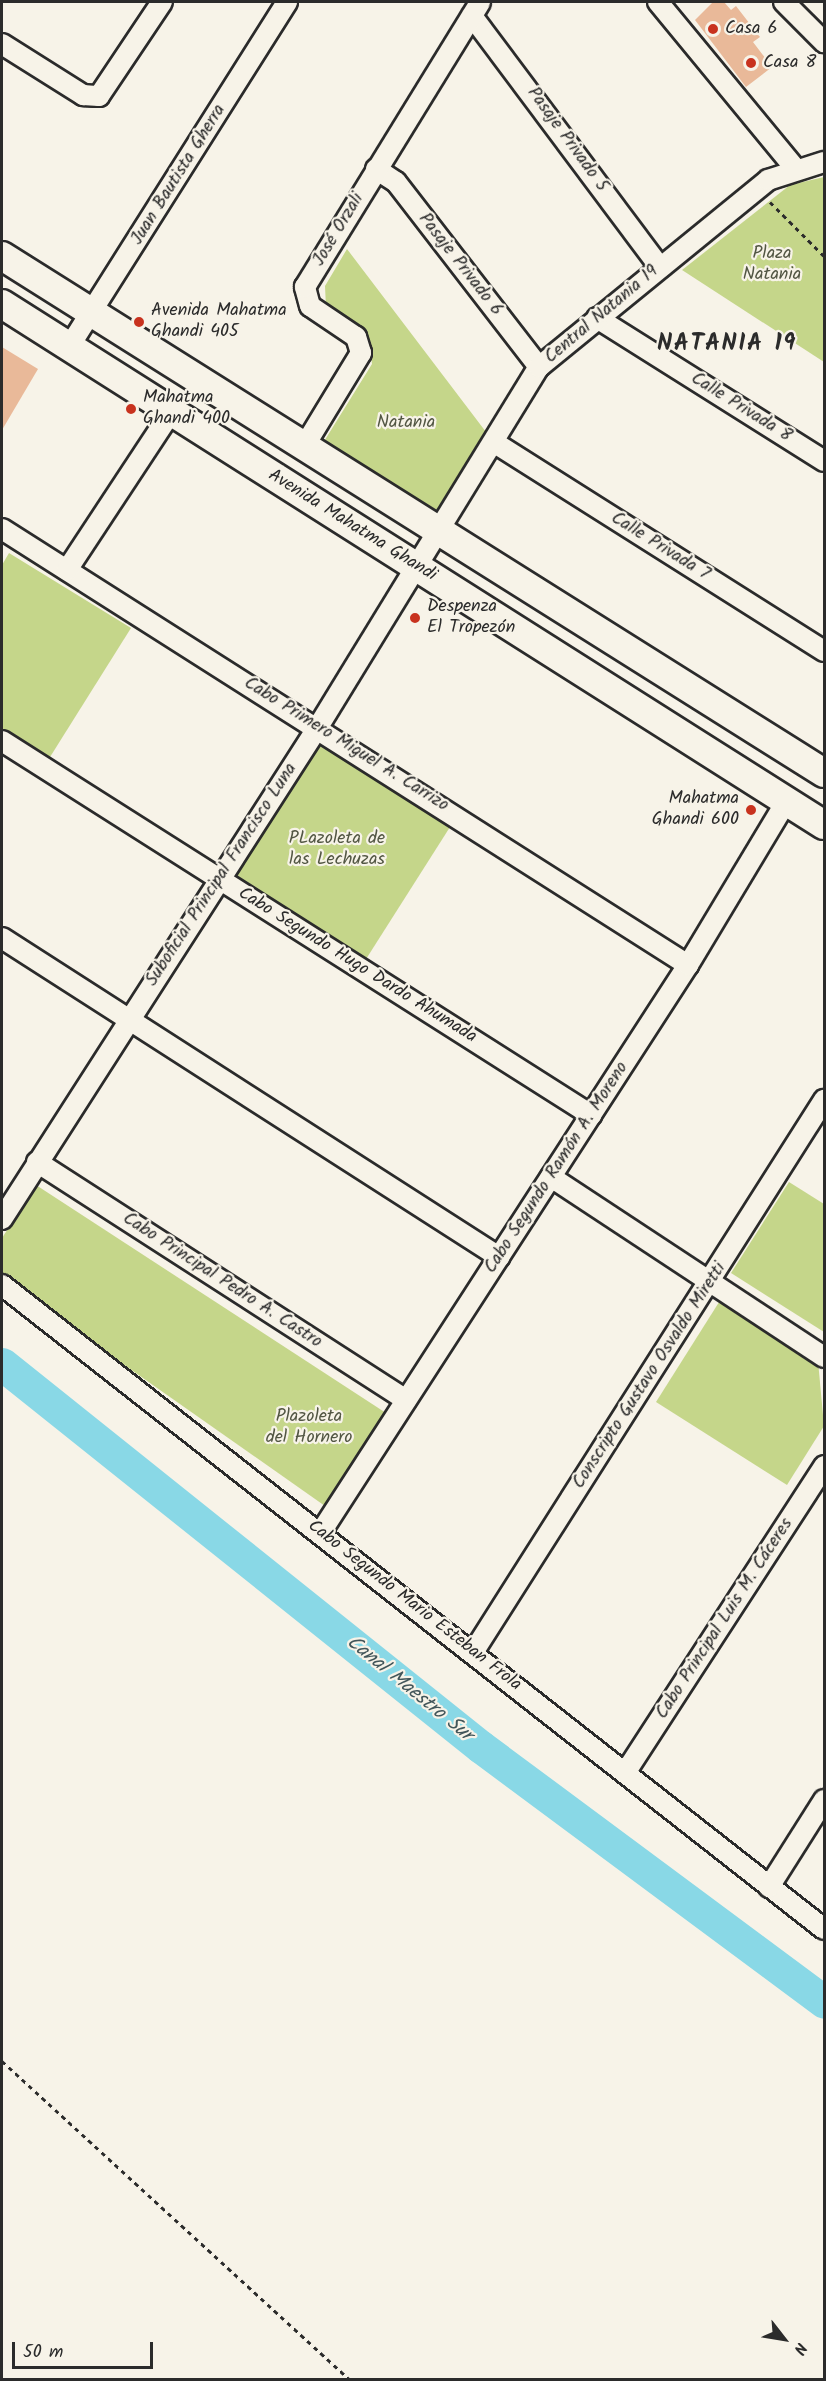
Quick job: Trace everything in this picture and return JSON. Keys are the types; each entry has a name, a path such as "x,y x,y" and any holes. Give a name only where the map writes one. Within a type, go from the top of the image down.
{"main road":[{"path":"2,256 825,773"},
{"name":"Avenida Mahatma Ghandi","path":"2,304 825,825"}],"street":[{"path":"2,44 83,95 99,96 107,88 162,2"},
{"name":"Juan Bautista Gherra","path":"69,347 287,2"},
{"path":"658,2 795,168"},
{"path":"784,2 825,42"},
{"name":"José Orzali","path":"304,445 361,353 356,337 310,306 305,287 376,169 480,15"},
{"name":"Pasaje Privado 5","path":"480,15 660,267"},
{"name":"Central Natania 19","path":"439,530 495,443 539,367 756,188 795,168 825,162"},
{"name":"Pasaje Privado 6","path":"376,169 396,182 539,367"},
{"name":"Calle Privada 8","path":"597,318 825,461"},
{"path":"67,570 171,412"},
{"name":"Calle Privada 7","path":"495,443 825,651"},
{"name":"Cabo Primero Miguel A. Carrizo","path":"2,529 318,727 688,965"},
{"name":"Suboficial Principal Francisco Luna","path":"2,1219 318,727 439,530"},
{"name":"Cabo Segundo Hugo Dardo Ahumada","path":"2,741 591,1114"},
{"name":"Cabo Segundo Ramón A. Moreno","path":"321,1532 688,965 787,800"},
{"path":"2,938 500,1257"},
{"name":"Conscripto Gustavo Osvaldo Miretti","path":"474,1651 825,1100"},
{"name":"Cabo Principal Pedro A. Castro","path":"37,1162 406,1400"},
{"path":"551,1177 816,1344 825,1357"},
{"name":"Cabo Segundo Mario Esteban Frola","path":"2,1286 474,1651 625,1773 825,1929"},
{"name":"Cabo Principal Luis M. Cáceres","path":"625,1773 825,1466"},
{"path":"769,1887 825,1800"}],"path":[{"path":"756,188 825,256"},
{"path":"2,2061 350,2379"}],"green space":[{"name":"Plaza Natania","path":"824,177 824,362 682,270 790,185"},
{"name":"Natania","path":"347,249 486,432 440,512 323,443 372,364 369,341 326,308 325,286"},
{"path":"9,553 131,628 45,765 2,737 2,565"},
{"name":"PLazoleta de las Lechuzas","path":"318,727 457,816 361,967 219,879"},
{"path":"789,1182 824,1204 824,1332 731,1273"},
{"name":"Plazoleta del Hornero","path":"36,1185 386,1413 325,1506 2,1279 2,1238"},
{"path":"721,1299 818,1361 824,1426 787,1485 656,1402"}],"building":[{"path":"713,2 724,2 731,10 736,6 760,37 753,42 772,67 746,87 695,20"},
{"path":"2,347 38,369 2,430"}],"waterway":[{"name":"Canal Maestro Sur","path":"2,1364 481,1747 824,2002"}],"place":[{"name":"Casa 6","path":"713,29"},
{"name":"Casa 8","path":"751,63"},
{"name":"Avenida Mahatma Ghandi 405","path":"139,322"},
{"name":"Mahatma Ghandi 400","path":"131,409"},
{"name":"Despenza El Tropezón","path":"415,618"},
{"name":"Mahatma Ghandi 600","path":"751,810"}],"district":[{"name":"NATANIA 19","path":"727,344"}]}
